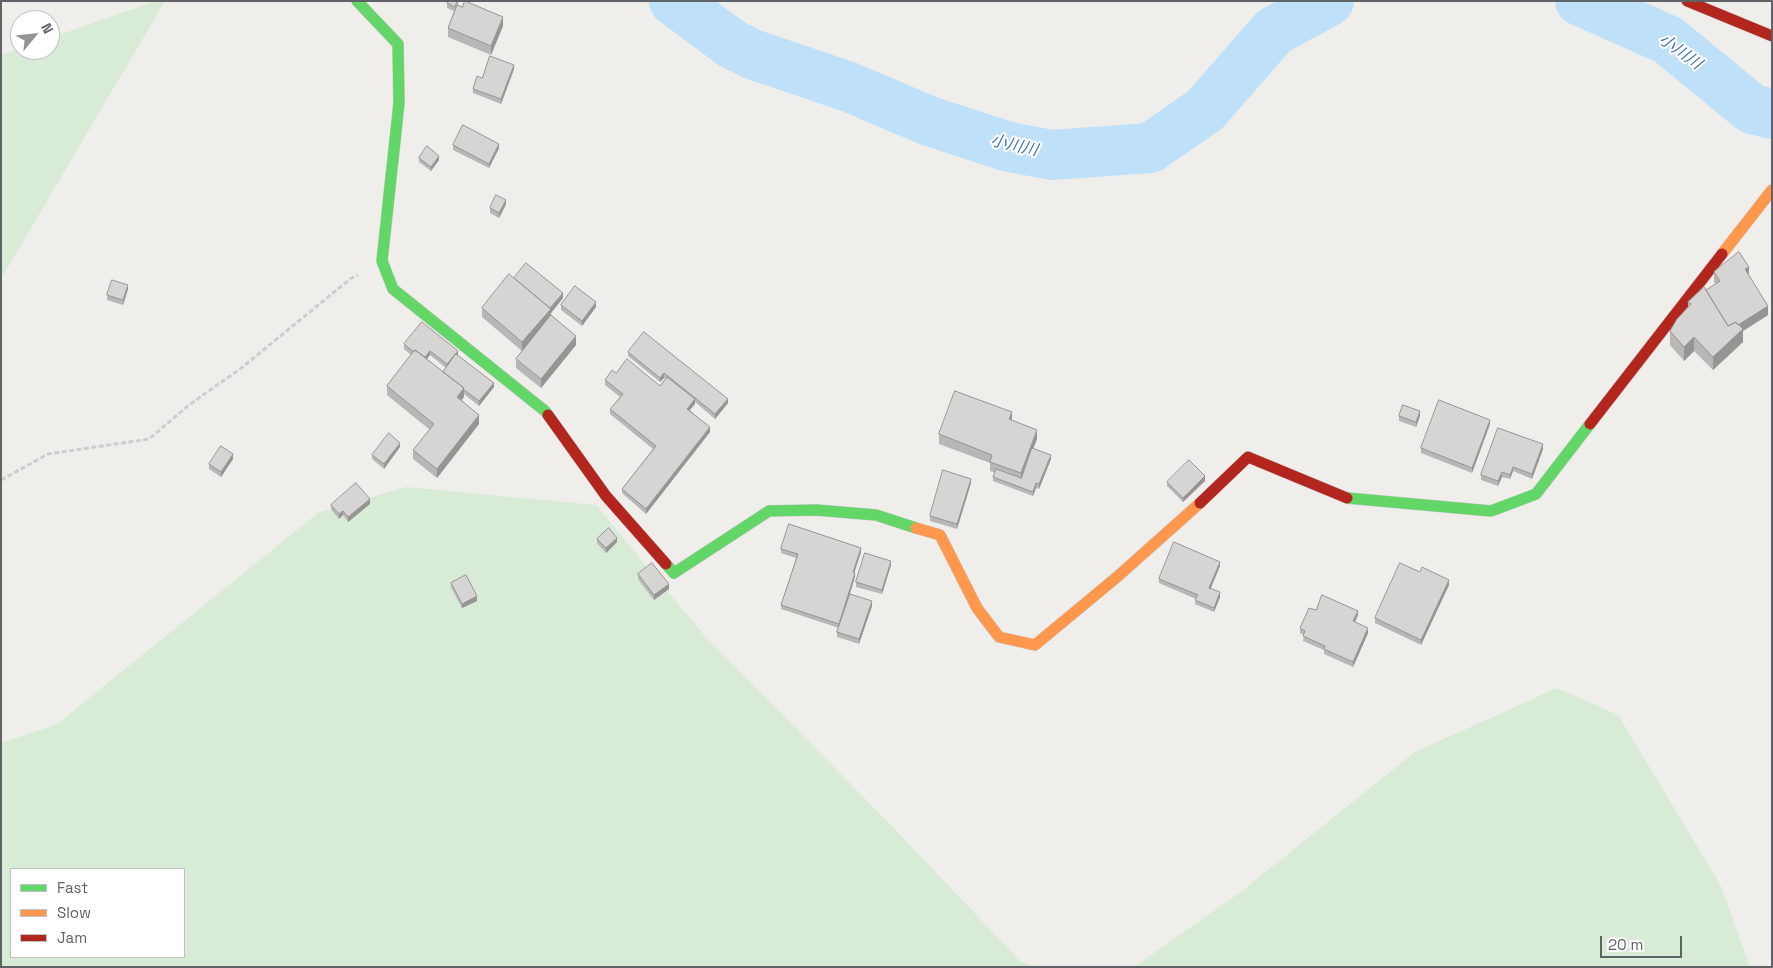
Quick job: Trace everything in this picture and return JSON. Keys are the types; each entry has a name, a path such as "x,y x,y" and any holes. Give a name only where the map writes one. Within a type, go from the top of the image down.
{"street":[{"path":"357,1 398,44 399,103 382,261 393,289 545,411 606,496 674,573 769,511 816,510 876,516 940,535 977,608 999,637 1036,645 1089,604 1189,514 1248,457 1344,498 1491,511 1536,494 1772,190"},
{"path":"1687,1 1772,36"}],"path":[{"path":"1,480 48,454 149,439 189,405 240,370 350,279 382,261"}],"green space":[{"path":"156,1 165,1 1,279 1,55 10,52 10,60 60,60 60,35"},
{"path":"406,487 596,505 703,634 887,821 1021,962 1038,967 1,967 1,743 57,724 318,513"},
{"path":"1557,688 1618,715 1720,884 1750,967 1134,967 1242,891 1415,752"}],"building":[{"path":"448,1 457,1 455,7 447,3"},
{"path":"465,1 503,17 491,46 448,28 457,5 462,7"},
{"path":"490,56 514,65 501,99 473,89 477,76 482,78"},
{"path":"463,125 499,144 489,164 453,145"},
{"path":"427,146 439,156 431,167 419,158"},
{"path":"496,195 506,200 499,213 490,208"},
{"path":"1739,252 1749,267 1745,269 1768,306 1738,325 1736,322 1728,326 1706,290 1720,281 1714,272"},
{"path":"526,263 563,293 550,308 514,278"},
{"path":"509,274 551,309 522,342 482,308"},
{"path":"112,280 128,285 123,300 107,295"},
{"path":"575,286 596,302 582,321 561,305"},
{"path":"1704,287 1728,326 1736,322 1743,329 1713,357 1694,337 1684,347 1670,331 1677,319 1691,304 1688,302"},
{"path":"551,315 576,336 541,379 516,359"},
{"path":"422,322 458,351 447,364 430,351 425,357 415,350 414,352 404,344"},
{"path":"644,332 728,399 715,414 664,373 660,378 628,352"},
{"path":"415,350 464,388 457,397 479,415 437,469 413,450 434,424 387,386"},
{"path":"456,354 494,383 479,401 443,372"},
{"path":"627,359 660,386 667,377 695,399 687,409 710,427 646,509 622,489 656,446 610,409 623,394 605,380 612,370 616,373"},
{"path":"955,391 1012,412 1009,419 1037,430 1021,473 990,462 992,455 939,434"},
{"path":"1439,400 1490,420 1472,468 1421,448"},
{"path":"1403,405 1420,411 1416,422 1399,416"},
{"path":"1498,428 1543,444 1532,474 1513,467 1510,475 1502,472 1498,481 1481,475"},
{"path":"389,433 400,443 384,464 372,455"},
{"path":"221,446 233,454 221,472 209,464"},
{"path":"1032,448 1051,455 1039,484 1036,483 1033,492 993,477 996,469 1021,478"},
{"path":"1189,460 1205,476 1183,498 1167,482"},
{"path":"943,470 971,479 957,524 930,516"},
{"path":"356,483 370,499 348,517 343,511 339,514 331,505"},
{"path":"789,524 861,548 839,624 781,605 798,554 781,549"},
{"path":"609,528 617,538 606,548 597,539"},
{"path":"1174,542 1220,562 1209,588 1220,592 1214,608 1195,600 1198,595 1159,579"},
{"path":"865,553 891,561 882,590 856,582"},
{"path":"652,563 669,584 654,595 638,574"},
{"path":"1400,563 1420,572 1422,567 1449,580 1421,640 1375,618"},
{"path":"466,575 477,596 462,604 451,583"},
{"path":"850,594 872,601 859,639 837,632"},
{"path":"1322,595 1358,611 1353,621 1368,628 1353,662 1324,649 1325,646 1303,636 1305,631 1300,628 1309,608 1316,610"}],"waterway":[{"name":"小川川","path":"674,1 732,44 752,54 849,87 929,121 1009,147 1052,155 1150,148 1205,110 1274,31 1329,1"},
{"name":"小川川","path":"1580,1 1668,40 1752,109 1772,114"}],"traffic: fast":[{"path":"357,1 398,44 399,103 382,261 393,289 548,415"},
{"path":"1347,498 1491,511 1536,494 1590,424"},
{"path":"666,564 674,573 769,511 816,510 876,515 916,528"}],"traffic: slow":[{"path":"1722,254 1772,190"},
{"path":"916,528 940,535 977,608 999,637 1035,645 1117,577 1200,503"}],"traffic: jam":[{"path":"1687,1 1772,36"},
{"path":"1590,424 1722,254"},
{"path":"548,415 606,496 666,564"},
{"path":"1200,503 1248,457 1347,498"}]}
